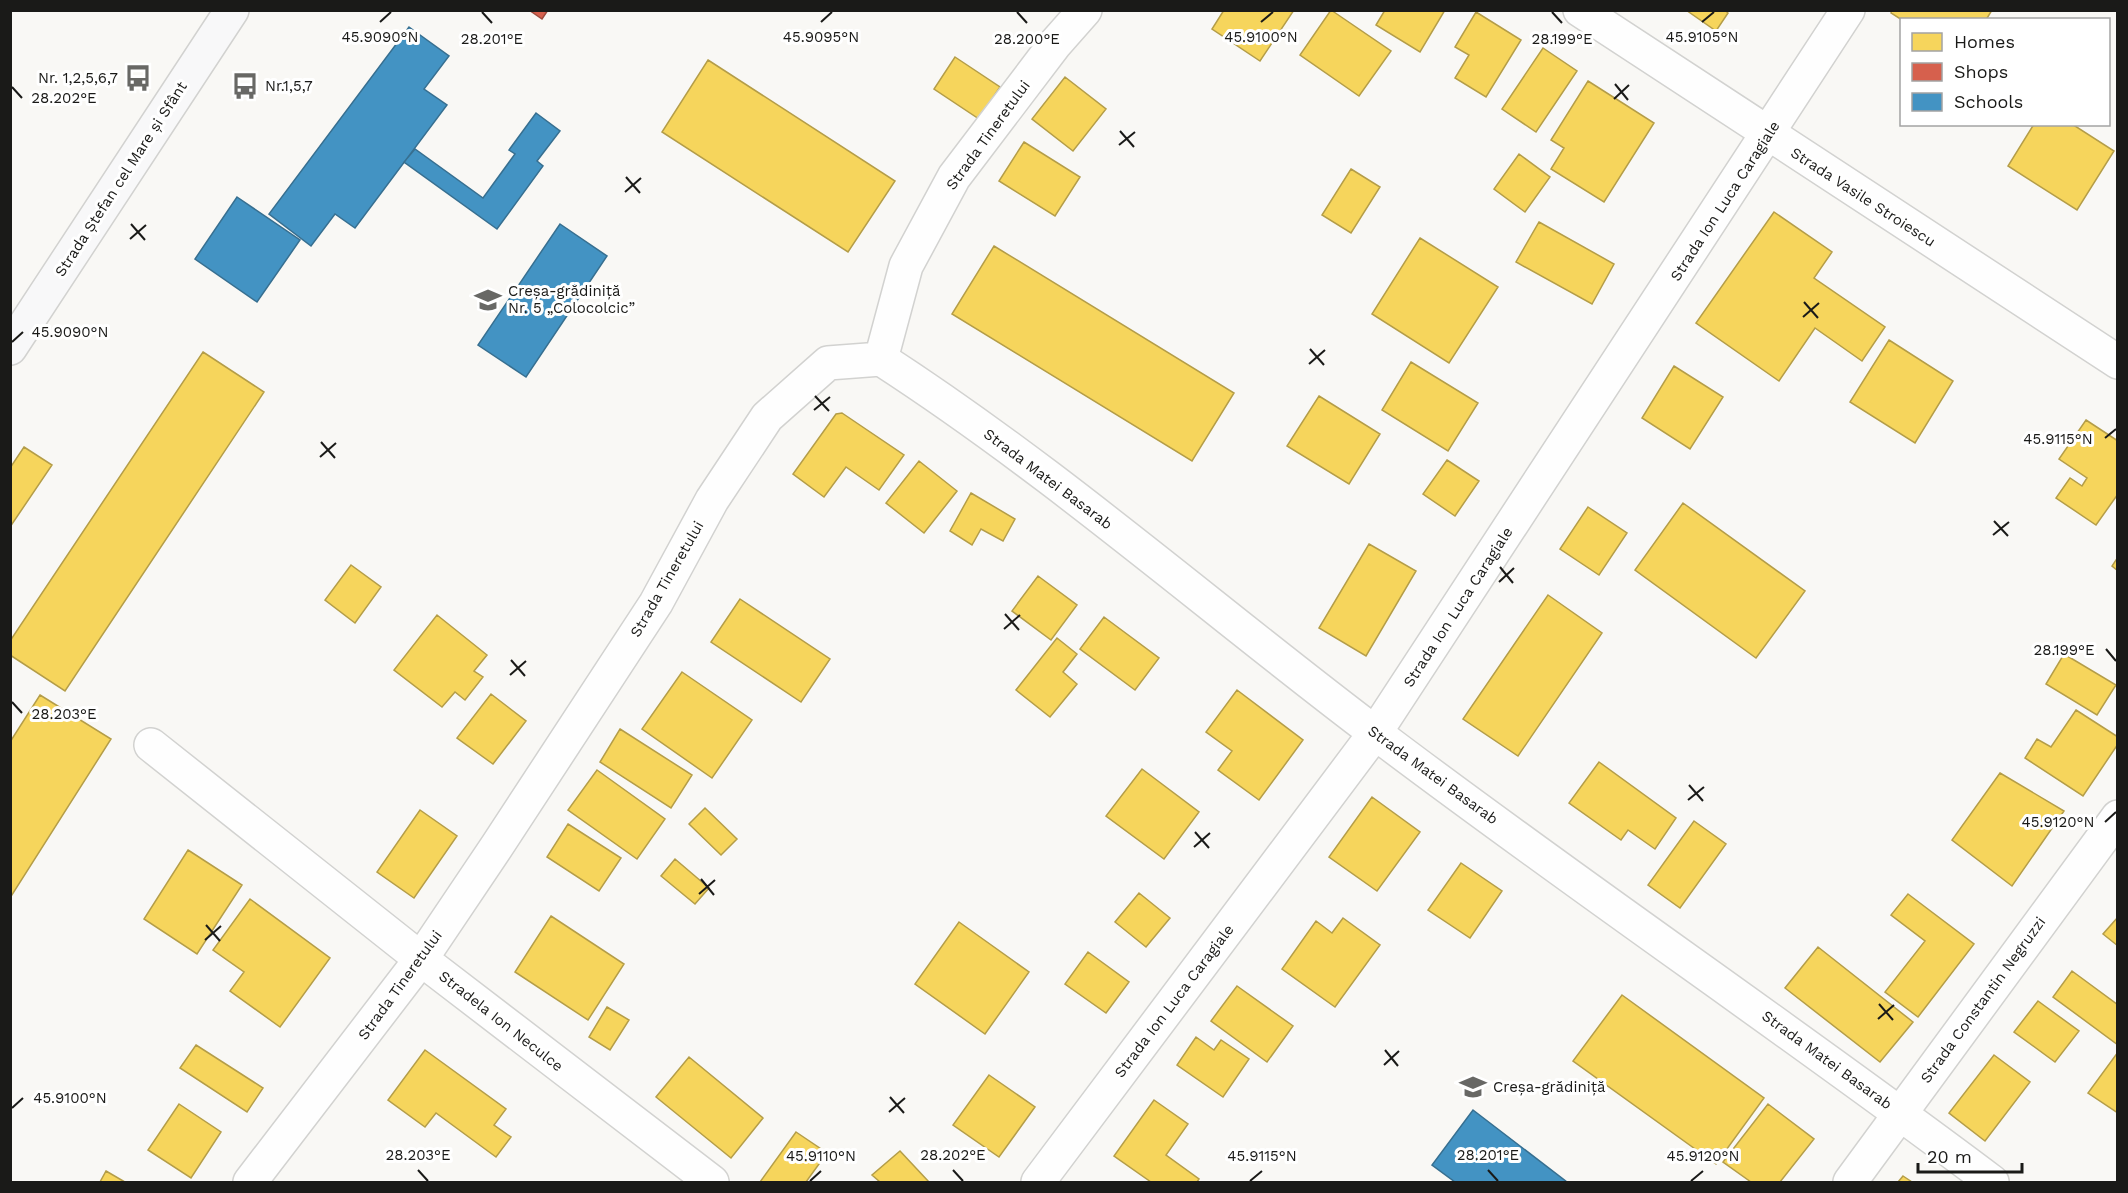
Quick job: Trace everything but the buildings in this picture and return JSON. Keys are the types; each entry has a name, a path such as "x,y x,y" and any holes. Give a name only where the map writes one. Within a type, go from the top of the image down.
{"main road":[{"name":"Strada Ștefan cel Mare și Sfânt","path":"10,348 232,10"}],"street":[{"name":"Strada Tineretului","path":"250,1182 421,959 656,603 712,500 767,417 828,363 881,359 906,266 954,177 1055,44 1085,10"},
{"name":"Strada Vasile Stroiescu","path":"1580,10 2118,362"},
{"name":"Strada Ion Luca Caragiale","path":"1038,1182 1375,733 1848,10"},
{"name":"Strada Matei Basarab","path":"881,359 937,395 1014,453 1375,733 1900,1112 1992,1182"},
{"name":"Stradela Ion Neculce","path":"151,745 421,959 712,1182"},
{"name":"Strada Constantin Negruzzi","path":"1850,1182 2118,817"}],"place":[{"name":"Nr. 1,2,5,6,7","path":"138,78"},
{"name":"Nr.1,5,7","path":"245,86"},
{"name":"Creșa-grădiniță Nr. 5 „Colocolcic”","path":"488,300"},
{"name":"Creșa-grădiniță","path":"1473,1087"}]}
